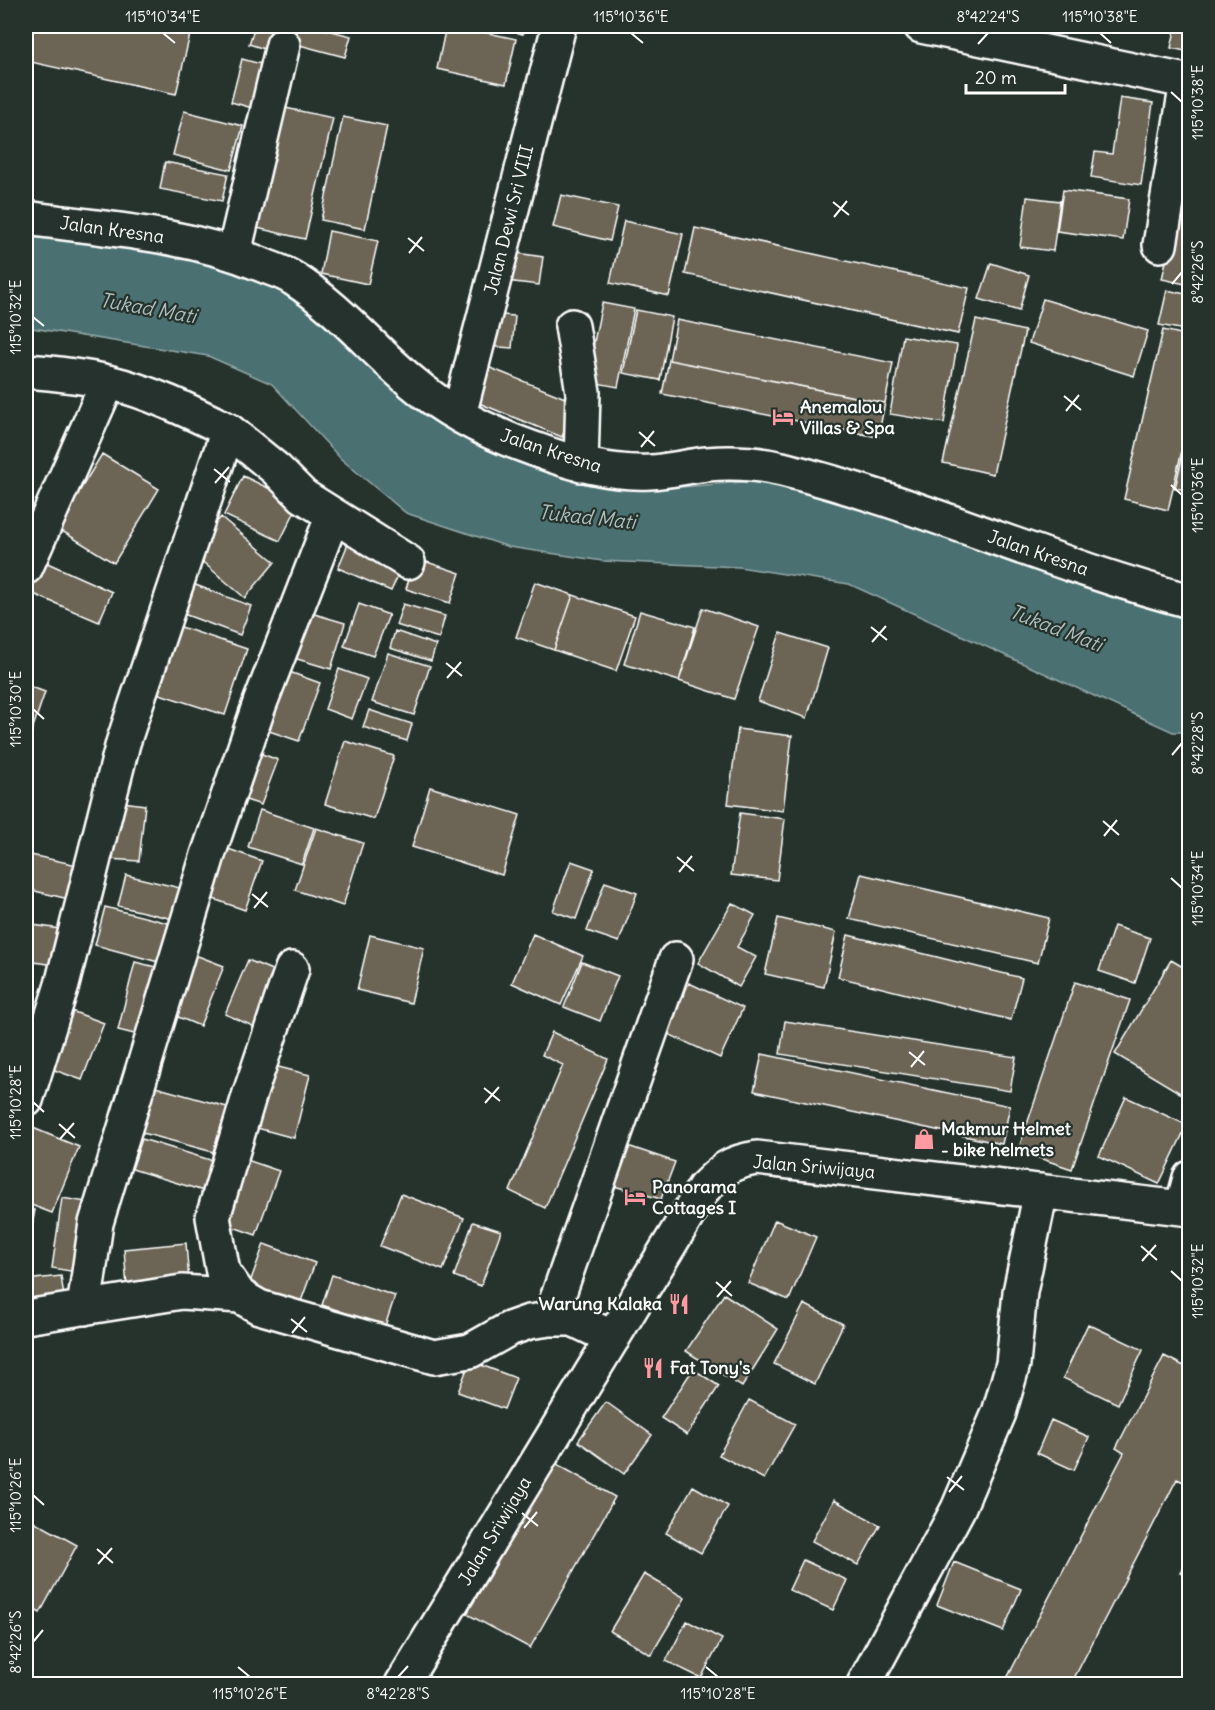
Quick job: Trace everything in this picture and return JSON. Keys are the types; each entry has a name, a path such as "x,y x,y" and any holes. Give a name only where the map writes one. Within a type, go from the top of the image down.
{"street":[{"name":"Jalan Dewi Sri VIII","path":"459,415 559,26"},
{"path":"921,26 1188,82 1160,245"},
{"path":"234,253 283,45"},
{"name":"Jalan Kresna","path":"26,218 181,239 234,253 292,277 338,311 414,384 459,415 534,449 581,465 619,472 653,472 708,464 748,463 782,470 883,500 1131,586 1190,601"},
{"path":"572,326 583,392 581,465"},
{"path":"26,371 108,382 163,400 228,430 276,469 303,496 408,562"},
{"path":"26,567 108,382"},
{"path":"26,1100 62,985 123,743 228,430"},
{"path":"84,1308 96,1223 208,855 260,703 333,515"},
{"path":"550,1319 676,959"},
{"path":"292,969 250,1093 213,1217 223,1272 240,1296 259,1307 434,1358 470,1351 509,1329 529,1322 550,1319 573,1319 613,1338"},
{"name":"Jalan Sriwijaya","path":"402,1684 704,1188 720,1172 737,1161 757,1158 1041,1191 1187,1198"},
{"path":"864,1684 958,1509 999,1413 1013,1364 1020,1292 1041,1191"},
{"path":"26,1317 182,1293 240,1296"}],"water":[{"name":"Tukad Mati","path":"26,232 221,262 291,288 363,342 596,481 681,487 779,479 1189,616 1189,732 1173,732 849,584 739,567 603,561 509,547 406,513 341,459 272,384 208,356 26,327"}],"building":[{"path":"26,26 192,26 176,94 26,61"},
{"path":"255,26 280,29 274,52 249,44"},
{"path":"293,26 312,26 351,36 345,57 288,42"},
{"path":"446,26 456,26 516,39 506,84 437,69"},
{"path":"490,26 525,26 523,34"},
{"path":"1176,26 1190,26 1190,52 1171,48"},
{"path":"242,59 268,66 256,109 231,102"},
{"path":"1120,98 1153,103 1141,185 1091,177 1095,152 1112,154"},
{"path":"276,106 333,118 305,239 248,226"},
{"path":"184,111 243,126 231,170 173,155"},
{"path":"343,117 387,126 365,229 321,220"},
{"path":"165,162 228,174 222,201 160,189"},
{"path":"1190,166 1190,213 1178,211"},
{"path":"1063,190 1129,199 1123,240 1057,231"},
{"path":"561,195 618,207 610,241 553,227"},
{"path":"1027,197 1060,201 1053,251 1020,247"},
{"path":"1176,217 1190,220 1190,285 1162,279"},
{"path":"624,221 683,234 669,296 610,283"},
{"path":"695,228 969,288 958,334 685,274"},
{"path":"329,231 378,241 368,284 321,274"},
{"path":"510,252 543,257 539,285 506,281"},
{"path":"991,263 1029,275 1019,311 979,299"},
{"path":"1167,290 1190,295 1190,331 1159,325"},
{"path":"1043,299 1148,331 1134,376 1029,343"},
{"path":"602,303 634,309 618,387 586,381"},
{"path":"636,310 672,317 660,380 623,373"},
{"path":"490,314 515,316 512,348 486,346"},
{"path":"677,320 893,363 885,403 669,360"},
{"path":"976,320 1025,331 993,474 943,463"},
{"path":"1163,330 1190,336 1190,416 1168,510 1124,499"},
{"path":"903,336 957,345 944,423 890,414"},
{"path":"669,360 885,403 878,437 662,394"},
{"path":"488,367 575,402 562,437 474,401"},
{"path":"1190,424 1190,491 1175,488"},
{"path":"102,454 159,489 114,563 57,528"},
{"path":"243,476 299,503 280,541 224,515"},
{"path":"221,517 275,562 245,598 191,552"},
{"path":"350,539 404,562 391,591 338,568"},
{"path":"415,558 460,573 450,603 406,589"},
{"path":"43,561 112,592 99,622 29,592"},
{"path":"185,581 251,606 240,635 173,610"},
{"path":"535,582 573,595 554,650 516,637"},
{"path":"573,595 635,616 616,671 554,650"},
{"path":"359,604 389,615 373,656 344,646"},
{"path":"403,604 445,616 439,638 396,625"},
{"path":"703,608 759,627 734,699 679,681"},
{"path":"301,610 345,623 331,669 287,656"},
{"path":"640,611 695,627 679,681 624,664"},
{"path":"169,623 247,649 225,715 147,690"},
{"path":"395,631 436,645 431,661 390,648"},
{"path":"780,633 828,648 807,718 758,701"},
{"path":"388,653 430,666 414,715 372,702"},
{"path":"281,669 320,683 299,741 260,728"},
{"path":"339,669 367,679 352,719 325,709"},
{"path":"26,685 45,692 26,748"},
{"path":"369,710 412,724 407,741 363,727"},
{"path":"738,729 792,736 783,811 728,804"},
{"path":"345,741 394,756 374,819 325,804"},
{"path":"254,751 278,760 261,805 237,797"},
{"path":"430,787 520,815 502,875 412,847"},
{"path":"114,801 145,805 139,861 108,859"},
{"path":"260,810 314,828 302,864 248,847"},
{"path":"740,813 785,819 777,880 731,875"},
{"path":"316,828 363,843 343,906 295,890"},
{"path":"220,846 262,861 245,910 202,895"},
{"path":"26,854 82,866 73,900 26,889"},
{"path":"571,861 594,869 576,919 553,911"},
{"path":"861,874 1049,918 1038,963 849,919"},
{"path":"126,875 180,888 173,919 118,906"},
{"path":"605,882 637,893 619,942 587,931"},
{"path":"732,903 755,915 737,947 756,957 739,987 698,963"},
{"path":"105,907 176,925 166,964 95,945"},
{"path":"778,918 836,932 824,987 765,974"},
{"path":"26,924 60,929 55,965 26,961"},
{"path":"1114,926 1150,938 1135,983 1099,971"},
{"path":"533,934 583,956 561,1005 512,983"},
{"path":"370,935 424,948 411,1003 357,990"},
{"path":"848,935 1022,978 1011,1020 838,977"},
{"path":"190,953 224,966 200,1026 166,1012"},
{"path":"248,960 286,976 262,1030 225,1014"},
{"path":"1171,960 1190,971 1190,1099 1115,1054"},
{"path":"135,962 164,969 147,1037 118,1030"},
{"path":"582,962 618,976 600,1021 564,1007"},
{"path":"1075,982 1130,1000 1072,1169 1018,1151"},
{"path":"689,983 743,1008 720,1058 666,1033"},
{"path":"63,1008 104,1023 82,1080 41,1065"},
{"path":"26,1017 33,1020 26,1041"},
{"path":"785,1021 1016,1057 1010,1091 780,1054"},
{"path":"552,1032 608,1059 545,1208 510,1191 563,1065 542,1055"},
{"path":"762,1054 1010,1106 1002,1144 754,1091"},
{"path":"263,1063 310,1075 294,1138 246,1125"},
{"path":"141,1083 227,1107 213,1152 128,1129"},
{"path":"1126,1097 1187,1125 1159,1184 1099,1156"},
{"path":"33,1128 79,1147 52,1213 26,1203 26,1147"},
{"path":"142,1139 220,1163 210,1193 132,1169"},
{"path":"622,1144 675,1162 661,1199 610,1185"},
{"path":"241,1158 279,1171 256,1235 219,1222"},
{"path":"401,1194 464,1218 443,1270 380,1246"},
{"path":"62,1198 93,1203 82,1273 52,1268"},
{"path":"26,1208 35,1210 26,1257"},
{"path":"775,1220 816,1237 789,1300 748,1283"},
{"path":"473,1222 501,1231 481,1286 454,1276"},
{"path":"186,1243 189,1282 127,1288 124,1249"},
{"path":"264,1244 315,1263 296,1315 245,1296"},
{"path":"332,1275 395,1296 385,1326 322,1305"},
{"path":"61,1276 65,1304 26,1305 26,1280"},
{"path":"724,1294 778,1329 742,1387 686,1351"},
{"path":"804,1304 843,1324 815,1384 774,1364"},
{"path":"1088,1324 1143,1350 1118,1404 1063,1378"},
{"path":"1164,1356 1190,1369 1190,1485 1177,1479 1071,1684 1004,1684 1124,1453 1116,1448"},
{"path":"470,1361 516,1378 504,1409 458,1392"},
{"path":"693,1369 719,1386 687,1435 661,1418"},
{"path":"749,1400 795,1424 764,1479 719,1455"},
{"path":"606,1402 652,1435 624,1474 578,1441"},
{"path":"1051,1420 1089,1437 1074,1470 1037,1453"},
{"path":"553,1462 615,1497 530,1648 467,1614"},
{"path":"693,1486 728,1506 701,1553 666,1533"},
{"path":"834,1500 880,1525 858,1565 812,1541"},
{"path":"26,1517 77,1545 40,1613 26,1605"},
{"path":"1190,1555 1190,1578 1180,1573"},
{"path":"803,1560 847,1580 833,1610 789,1590"},
{"path":"954,1562 1021,1589 1003,1631 937,1605"},
{"path":"644,1574 685,1598 651,1655 610,1631"},
{"path":"687,1621 722,1639 701,1678 666,1661"}],"place":[{"name":"Anemalou Villas & Spa","path":"783,417"},
{"name":"Makmur Helmet - bike helmets","path":"924,1139"},
{"name":"Panorama Cottages I","path":"635,1197"},
{"name":"Warung Kalaka","path":"679,1304"},
{"name":"Fat Tony's","path":"653,1368"}]}
